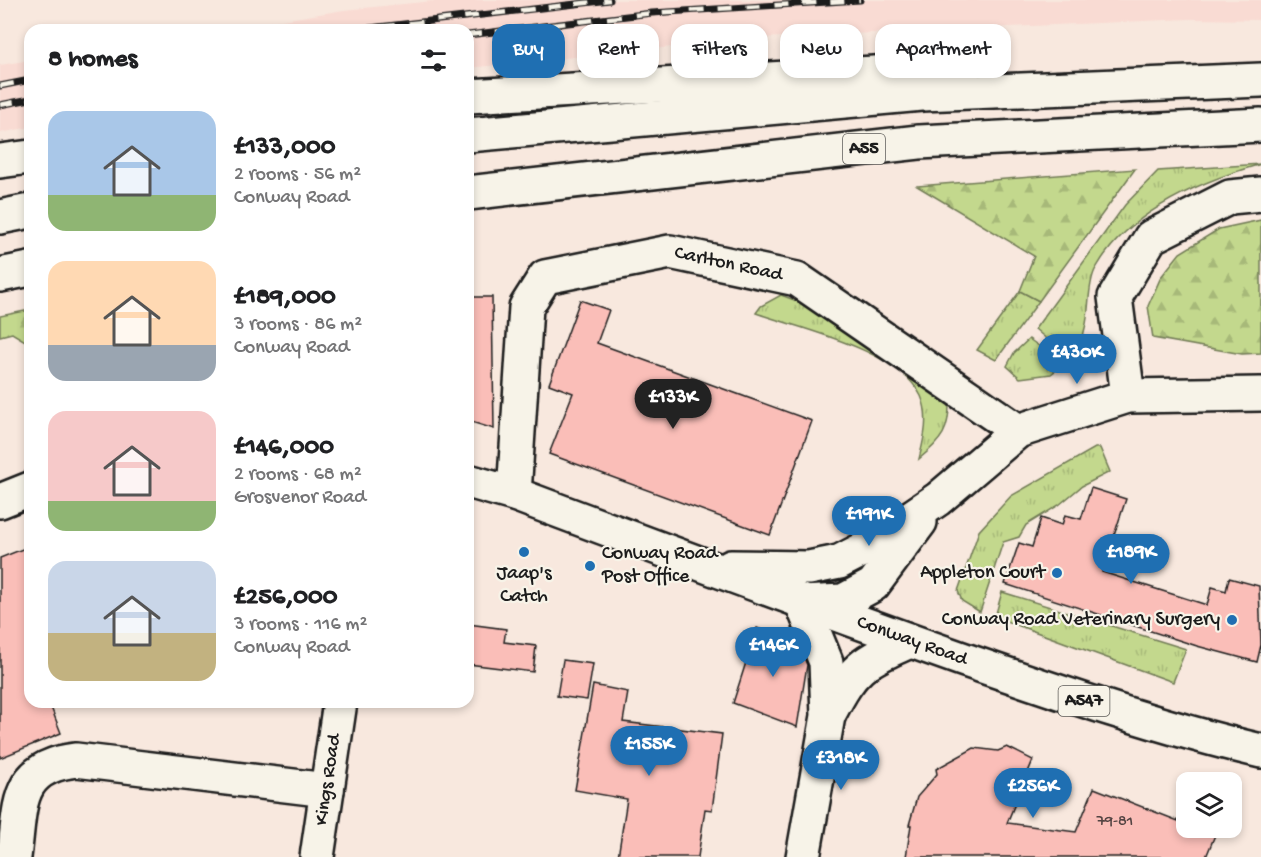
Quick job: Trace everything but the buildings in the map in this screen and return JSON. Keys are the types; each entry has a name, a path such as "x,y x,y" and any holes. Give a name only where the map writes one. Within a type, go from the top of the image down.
{"main road":[{"path":"474,96 909,71 1261,73"},
{"path":"474,134 922,94 1261,80"},
{"name":"A55","path":"474,192 919,142 1261,125"},
{"path":"0,161 24,157"},
{"path":"1128,396 1114,297 1151,237 1230,197 1261,194"},
{"path":"0,217 24,213"},
{"name":"Carlton Road","path":"514,494 526,307 545,277 670,252 797,279 1018,431"},
{"path":"0,275 24,270"},
{"path":"708,567 809,568 839,562 866,548 938,499 1018,431 1128,396 1261,394"},
{"name":"Conway Road","path":"474,483 514,494 802,603 1100,707 1261,751"},
{"path":"0,501 24,491"},
{"path":"803,857 828,716 826,662 802,603 843,601 873,585 938,499"},
{"path":"828,716 847,679 870,659 910,641"},
{"name":"Kings Road","path":"317,857 339,708"},
{"path":"14,857 11,802 24,790 39,770 55,763 76,760 327,790"}],"shaded area":[{"path":"443,0 1261,0 1261,20 1189,19 1011,27 1011,24 875,24 875,33 863,33 863,24 780,24 780,37 768,38 768,24 671,24 671,47 659,48 659,24 577,24 577,57 565,58 565,24 492,24 492,66 474,67 474,24 257,24 344,10"},
{"path":"24,61 24,128 0,133 0,65"}],"green space":[{"path":"1261,164 1191,190 1146,215 1126,231 1109,249 1092,276 1088,314 1074,358 1064,354 1035,329 1125,205 1158,171"},
{"path":"1135,169 1039,301 1020,291 1034,256 917,186"},
{"path":"1261,220 1261,353 1242,354 1153,338 1148,306 1161,277 1180,253 1219,229"},
{"path":"1020,291 1039,301 996,360 977,350"},
{"path":"781,295 805,304 949,400 946,427 934,446 919,459 925,428 924,404 909,380 892,366 847,343 756,313 761,306"},
{"path":"24,311 24,340 12,333 0,336 0,316"},
{"path":"1029,339 1064,364 1051,374 1020,378 1007,366 1014,353"},
{"path":"1095,448 1100,448 1110,472 1082,486 1059,505 1026,525 1019,537 1003,542 980,612 962,601 958,591 979,531 1011,496"},
{"path":"1002,592 1186,649 1173,682 995,617"}],"railway":[{"path":"404,24 610,0"},
{"path":"474,34 652,13 860,0"},
{"path":"0,86 24,81"},
{"path":"0,105 24,100"}],"place":[{"name":"Jaap's Catch","path":"524,552"},
{"name":"Conway Road Post Office","path":"590,566"},
{"name":"Appleton Court","path":"1057,573"},
{"name":"Conway Road Veterinary Surgery","path":"1232,620"}]}
